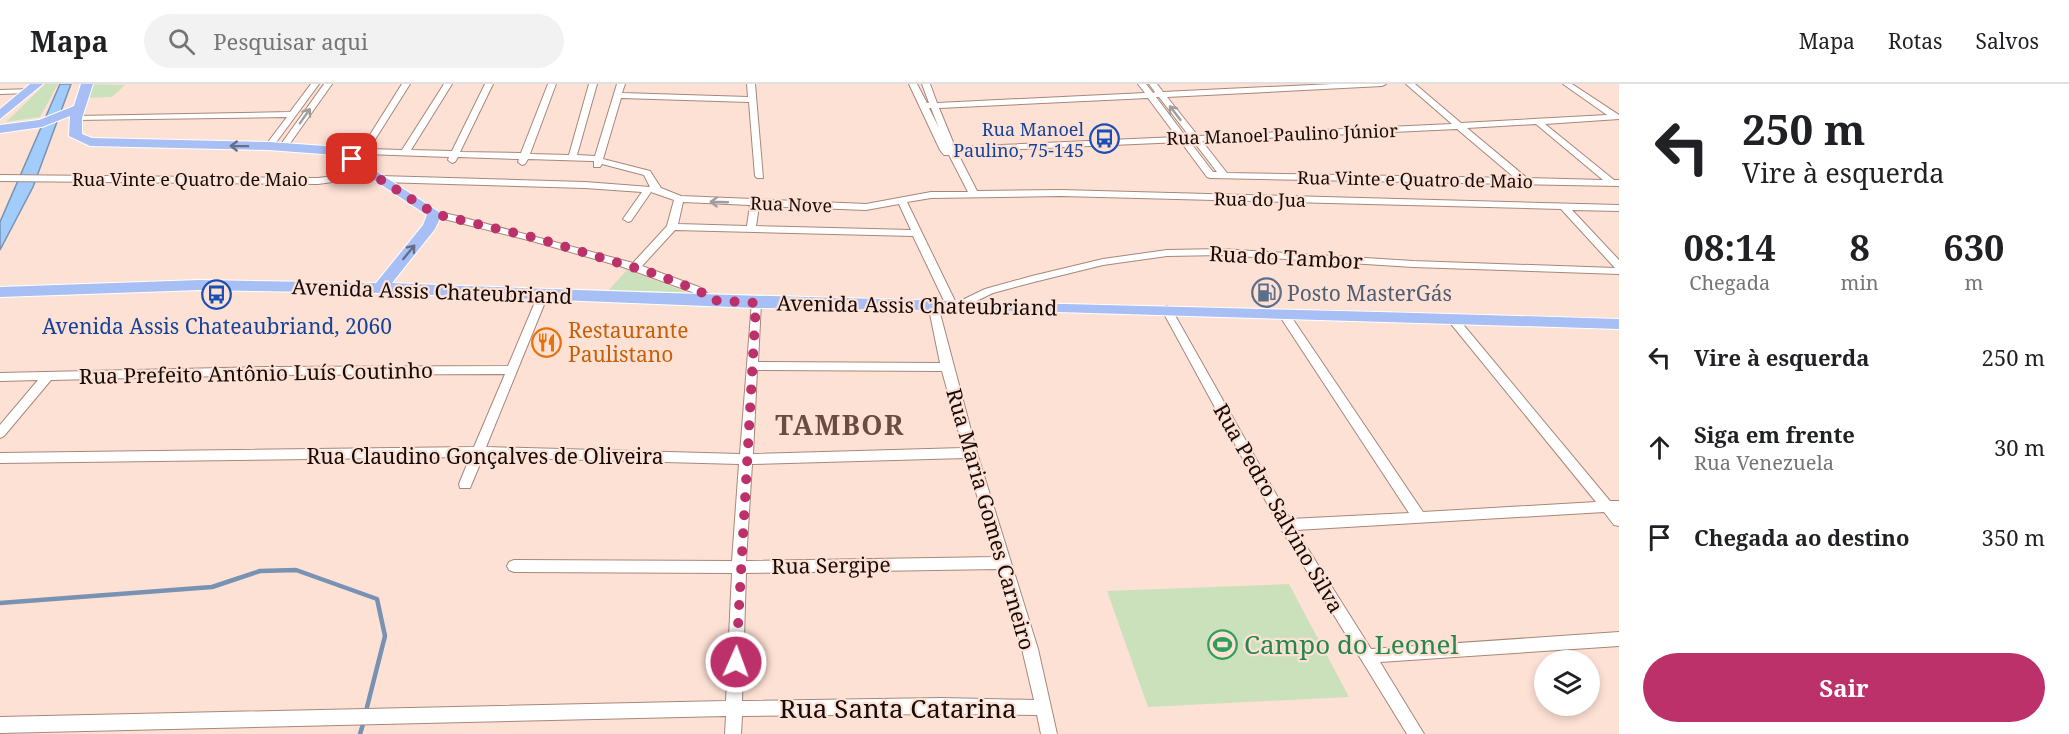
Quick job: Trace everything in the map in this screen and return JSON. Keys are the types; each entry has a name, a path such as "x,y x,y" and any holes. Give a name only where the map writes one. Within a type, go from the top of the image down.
{"main road":[{"path":"87,84 75,113 75,136 90,142 276,147 339,151 358,156 376,177 435,214 430,226 380,288"},
{"path":"0,115 33,88"},
{"path":"0,129 42,123 75,113"},
{"name":"Avenida Assis Chateubriand","path":"0,292 200,285 380,288 756,303 933,304 1619,324"}],"street":[{"path":"276,147 293,114 315,84"},
{"path":"276,147 328,84"},
{"path":"358,156 406,84"},
{"path":"405,153 448,84"},
{"path":"453,158 489,84"},
{"path":"523,160 552,84"},
{"path":"572,158 593,84"},
{"path":"601,162 621,84"},
{"path":"751,84 760,176"},
{"path":"913,84 923,106 974,194"},
{"path":"926,84 948,149"},
{"path":"1142,84 1183,138"},
{"path":"1153,84 1224,175"},
{"path":"923,106 1382,84"},
{"path":"1410,84 1524,181"},
{"path":"1567,84 1618,118"},
{"path":"0,92 33,88"},
{"path":"617,95 753,100"},
{"path":"75,113 293,114"},
{"name":"Rua Manoel Paulino Júnior","path":"948,149 1618,118"},
{"path":"1538,122 1616,183"},
{"name":"Rua Vinte e Quatro de Maio","path":"1183,138 1210,175 1616,183"},
{"path":"358,156 405,153 453,158"},
{"path":"358,156 601,162"},
{"path":"523,160 572,158 647,173 653,189 679,199 672,227 635,268"},
{"name":"Rua Vinte e Quatro de Maio","path":"0,178 318,181 376,177 653,189"},
{"path":"628,219 653,189"},
{"name":"Rua do Jua","path":"902,201 920,195 1061,193 1619,208"},
{"name":"Rua Nove","path":"679,199 866,207 902,201"},
{"path":"902,201 956,305"},
{"path":"752,230 755,203"},
{"path":"1563,206 1619,266"},
{"path":"435,214 536,238 635,268 700,291 710,300"},
{"path":"672,227 918,233"},
{"name":"Rua do Tambor","path":"956,305 989,291 1032,279 1103,262 1167,253 1231,252 1413,264 1619,271"},
{"path":"465,484 543,295"},
{"path":"733,734 739,567 748,459 756,303"},
{"name":"Rua Maria Gomes Carneiro","path":"933,304 947,367 971,453 1030,649 1041,708 1049,734"},
{"name":"Rua Pedro Salvino Silva","path":"1167,310 1286,525 1416,734"},
{"path":"1284,315 1419,517"},
{"path":"1452,319 1613,506 1619,521"},
{"path":"752,366 947,367"},
{"name":"Rua Prefeito Antônio Luís Coutinho","path":"0,377 511,370"},
{"path":"0,433 48,376"},
{"name":"Rua Claudino Gonçalves de Oliveira","path":"0,459 480,452 748,459 971,453"},
{"path":"1286,525 1613,506"},
{"name":"Rua Sergipe","path":"514,566 739,567 1004,563"},
{"path":"1367,656 1619,639"},
{"name":"Rua Santa Catarina","path":"0,725 446,716 595,710 942,706 1041,708"}],"green space":[{"path":"45,84 58,84 40,117 6,122"},
{"path":"84,84 125,85 112,97 79,98"},
{"path":"627,270 692,294 605,294"},
{"name":"Campo do Leonel","path":"1289,584 1349,697 1148,707 1107,591"}],"water":[{"path":"60,84 71,84 33,187 0,250 0,222"}],"waterway":[{"path":"0,603 212,587 260,571 296,570 377,599 385,636 366,711"},
{"path":"360,734 364,721"}],"place":[{"name":"Rua Manoel Paulino, 75-145","path":"1105,139"},
{"name":"Posto MasterGás","path":"1266,293"},
{"name":"Avenida Assis Chateaubriand, 2060","path":"217,295"},
{"name":"Restaurante Paulistano","path":"547,342"},
{"name":"Campo do Leonel","path":"1223,644"}],"district":[{"name":"TAMBOR","path":"840,424"}],"route":[{"path":"352,159 435,214 493,226 652,273 700,291 710,300 756,303 748,459 739,567 736,662"}]}
